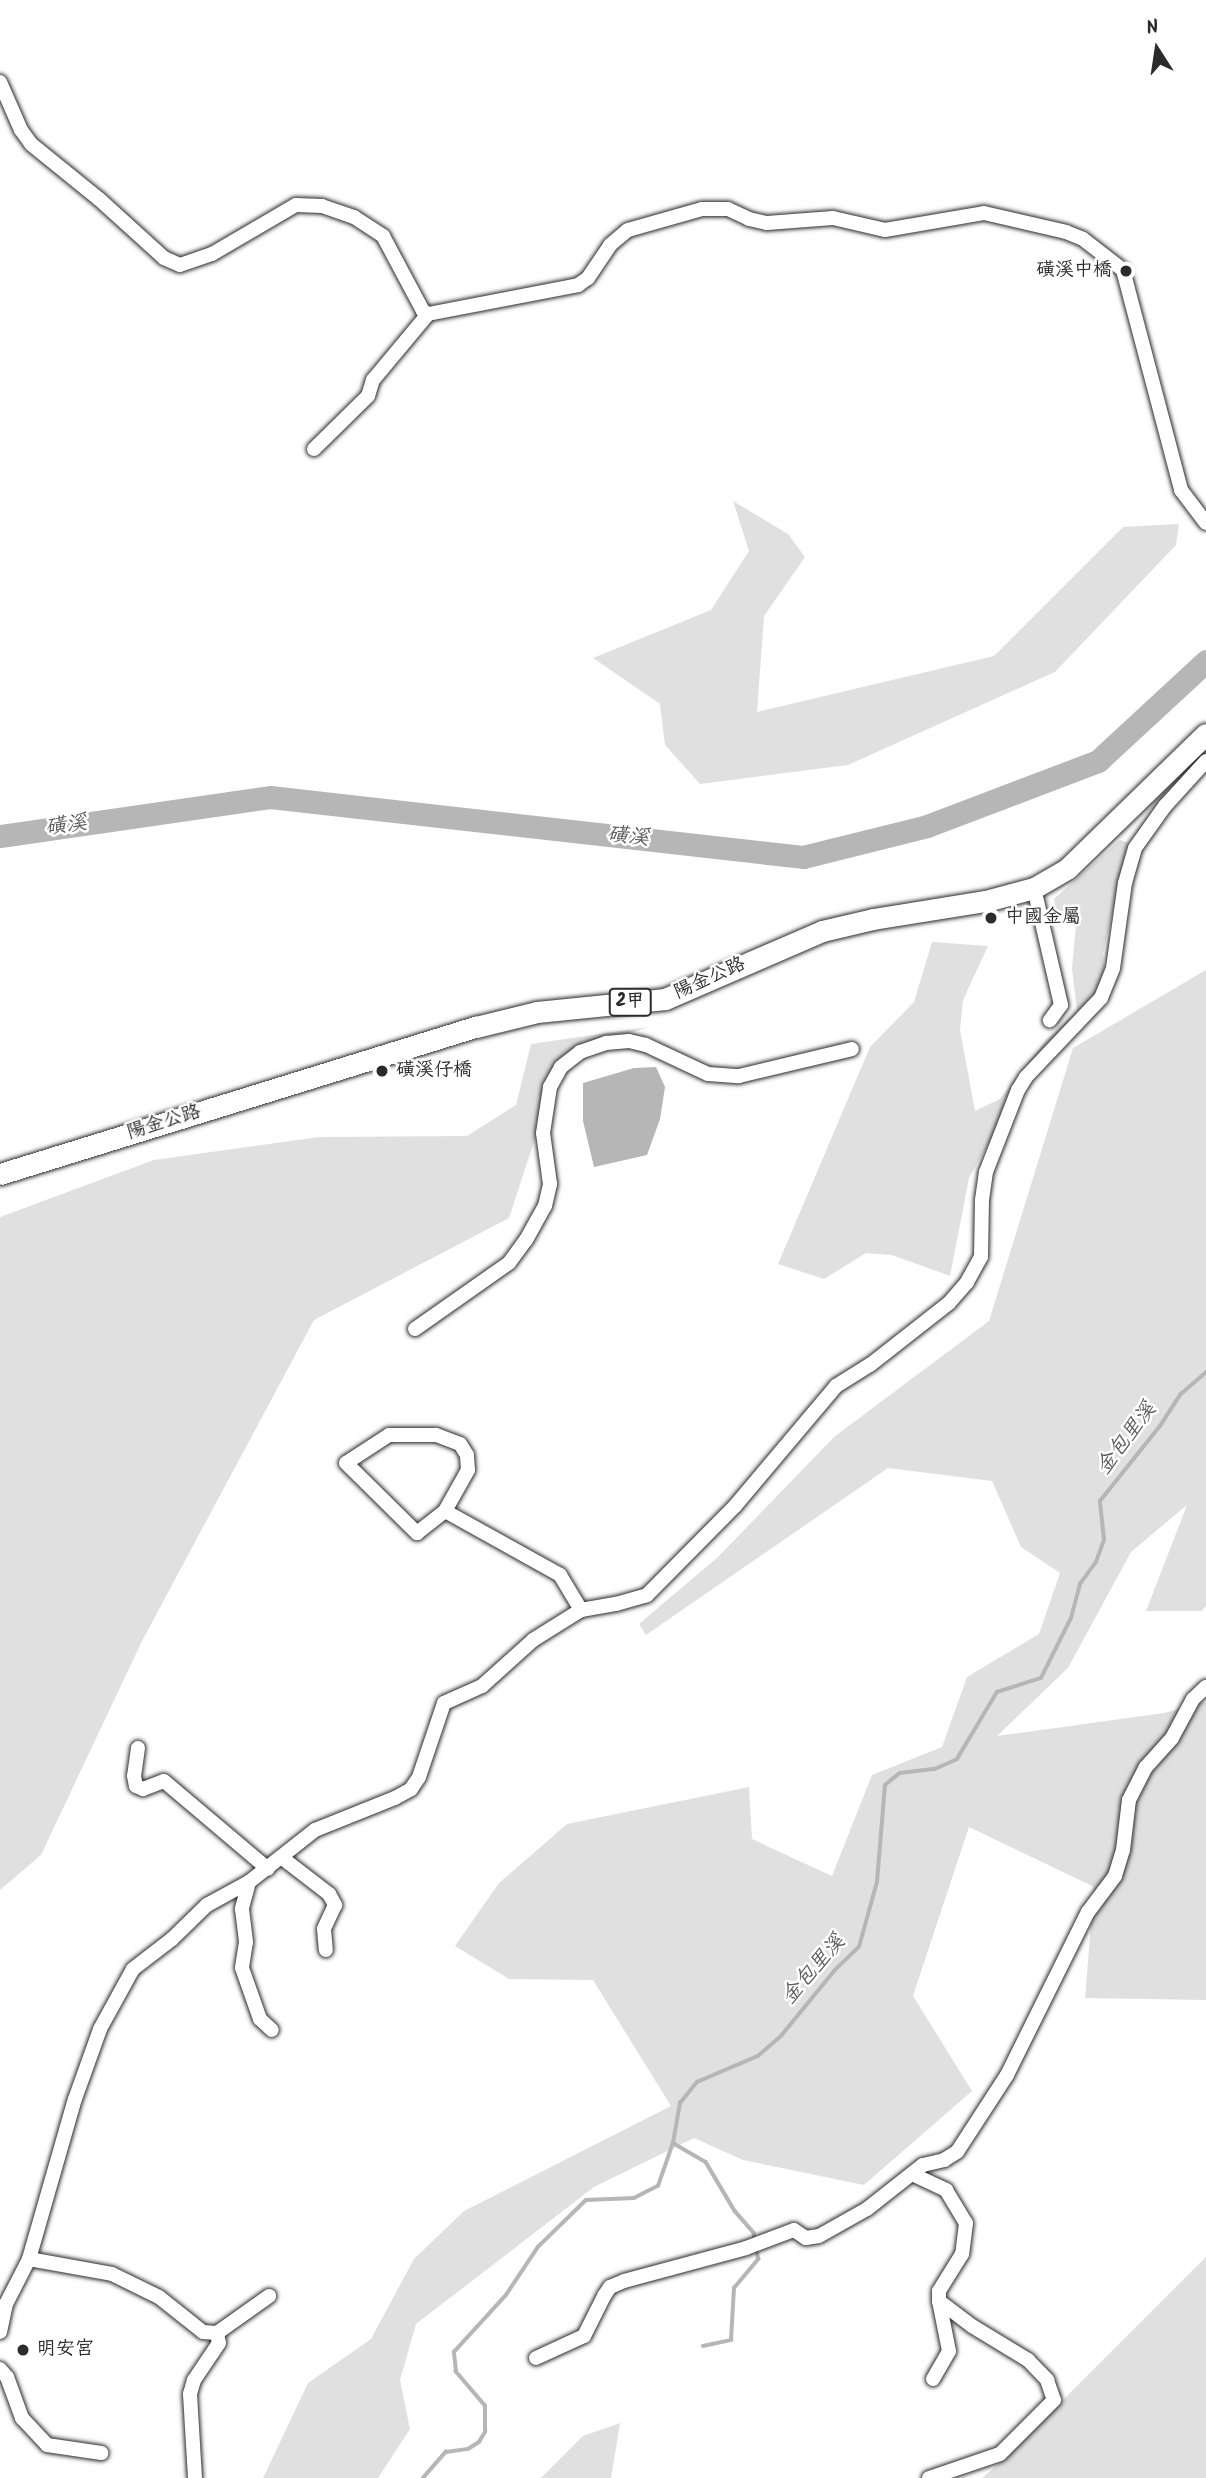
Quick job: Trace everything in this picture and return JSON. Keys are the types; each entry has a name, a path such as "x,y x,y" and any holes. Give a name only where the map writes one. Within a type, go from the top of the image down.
{"main road":[{"name":"陽金公路","path":"0,1174 475,1027 537,1012 665,999 822,931 873,919 986,901 1034,888 1068,868 1206,734"}],"street":[{"path":"0,82 21,130 31,144 99,199 164,258 180,265 212,254 296,205 322,206 354,217 383,236 423,311 428,314"},
{"path":"314,449 368,396 373,380 428,314 578,285 588,278 610,245 628,230 702,209 728,209 749,219 766,223 833,218 885,230 985,213 1083,239 1123,270 1181,490 1206,523"},
{"path":"0,2332 6,2304 29,2259 75,2099 100,2029 133,1969 172,1939 207,1905 268,1869 315,1830 411,1789 419,1777 444,1703 482,1686 533,1640 581,1610 647,1595 735,1506 836,1386 870,1365 949,1303 967,1282 981,1257 982,1200 986,1172 1018,1090 1026,1077 1101,998 1113,968 1125,883 1135,848 1165,806 1206,761"},
{"path":"1034,888 1060,1005 1051,1020"},
{"path":"415,1329 509,1263 526,1240 545,1206 550,1184 543,1133 550,1087 561,1067 580,1052 606,1043 629,1041 646,1045 708,1074 739,1076 852,1049"},
{"path":"389,1435 436,1435 460,1444 467,1455 468,1469 445,1511 416,1533 346,1463 389,1435"},
{"path":"445,1511 560,1575 581,1610"},
{"path":"536,2358 584,2336 610,2287 763,2243 794,2230 806,2238 819,2236 867,2209 923,2165 944,2160 957,2152 1007,2075 1088,1912 1115,1876 1123,1850 1129,1800 1146,1767 1172,1738 1193,1699 1206,1687"},
{"path":"138,1748 134,1776 136,1786 143,1789 164,1781 268,1869"},
{"path":"281,1857 329,1894 335,1905 324,1929 326,1950"},
{"path":"249,1882 242,1909 246,1942 242,1968 260,2019 272,2030"},
{"path":"912,2174 946,2190 966,2222 962,2254 939,2291 949,2351 933,2379"},
{"path":"29,2259 112,2274 159,2297 203,2332 217,2333 270,2296"},
{"path":"929,2478 1000,2454 1054,2400 1047,2380 1028,2360 972,2326 939,2301"},
{"path":"195,2478 190,2394 194,2380 219,2343 217,2333"},
{"path":"0,2369 7,2377 22,2418 47,2445 101,2453"}],"shaded area":[{"path":"733,501 788,534 805,557 764,616 757,712 994,656 1123,527 1179,524 1176,545 1055,672 848,765 700,784 665,745 660,704 593,658 711,610 749,551"},
{"path":"1120,840 1129,843 1103,953 1105,981 1005,1114 969,1178 950,1276 892,1255 866,1253 824,1279 778,1264 870,1047 914,1002 932,942 988,946 963,1000 960,1030 975,1111 1000,1099 1046,1040 1077,1011 1072,969 1077,913 1056,910 1054,899"},
{"path":"1206,970 1206,1606 1201,1611 1146,1611 1187,1505 1131,1552 1068,1668 997,1736 1164,1713 1206,1702 1206,2000 1085,1998 1094,1887 969,1827 913,1996 972,2091 864,2185 743,2160 694,2138 594,2187 416,2324 400,2380 410,2429 378,2478 263,2478 308,2383 371,2339 414,2259 464,2211 671,2106 593,1980 509,1979 455,1946 499,1883 567,1824 749,1787 752,1839 832,1876 872,1775 942,1747 967,1677 1039,1634 1060,1573 1021,1547 992,1481 888,1468 646,1635 639,1624 718,1557 834,1437 989,1321 1073,1048"},
{"path":"648,1027 562,1056 509,1218 314,1320 142,1641 41,1855 0,1890 0,1217 154,1160 319,1137 467,1136 516,1105 531,1044"},
{"path":"656,1067 665,1087 660,1119 647,1155 594,1167 583,1121 583,1083 634,1068"},
{"path":"1206,2257 1206,2478 982,2478 1002,2461"},
{"path":"620,2423 611,2478 541,2478 583,2436"}],"waterway":[{"name":"磺溪","path":"0,836 270,797 803,857 927,826 1098,761 1206,661"},
{"name":"金包里溪","path":"423,2478 446,2452 468,2449 479,2442 485,2432 485,2406 456,2372 454,2352 506,2295 538,2247 586,2200 634,2198 658,2186 673,2143 680,2103 697,2082 758,2056 781,2036 835,1970 859,1947 877,1882 885,1785 900,1773 935,1769 957,1759 997,1692 1041,1678 1071,1618 1080,1584 1096,1562 1104,1540 1100,1501 1160,1426 1181,1394 1206,1372"},
{"path":"673,2143 706,2162 735,2211 754,2233 755,2240"},
{"path":"703,2346 731,2340 734,2288 758,2259 756,2248"}],"place":[{"name":"磺溪中橋","path":"1126,271"},
{"name":"中國金屬","path":"991,918"},
{"name":"磺溪仔橋","path":"382,1071"},
{"name":"明安宮","path":"23,2350"}]}
